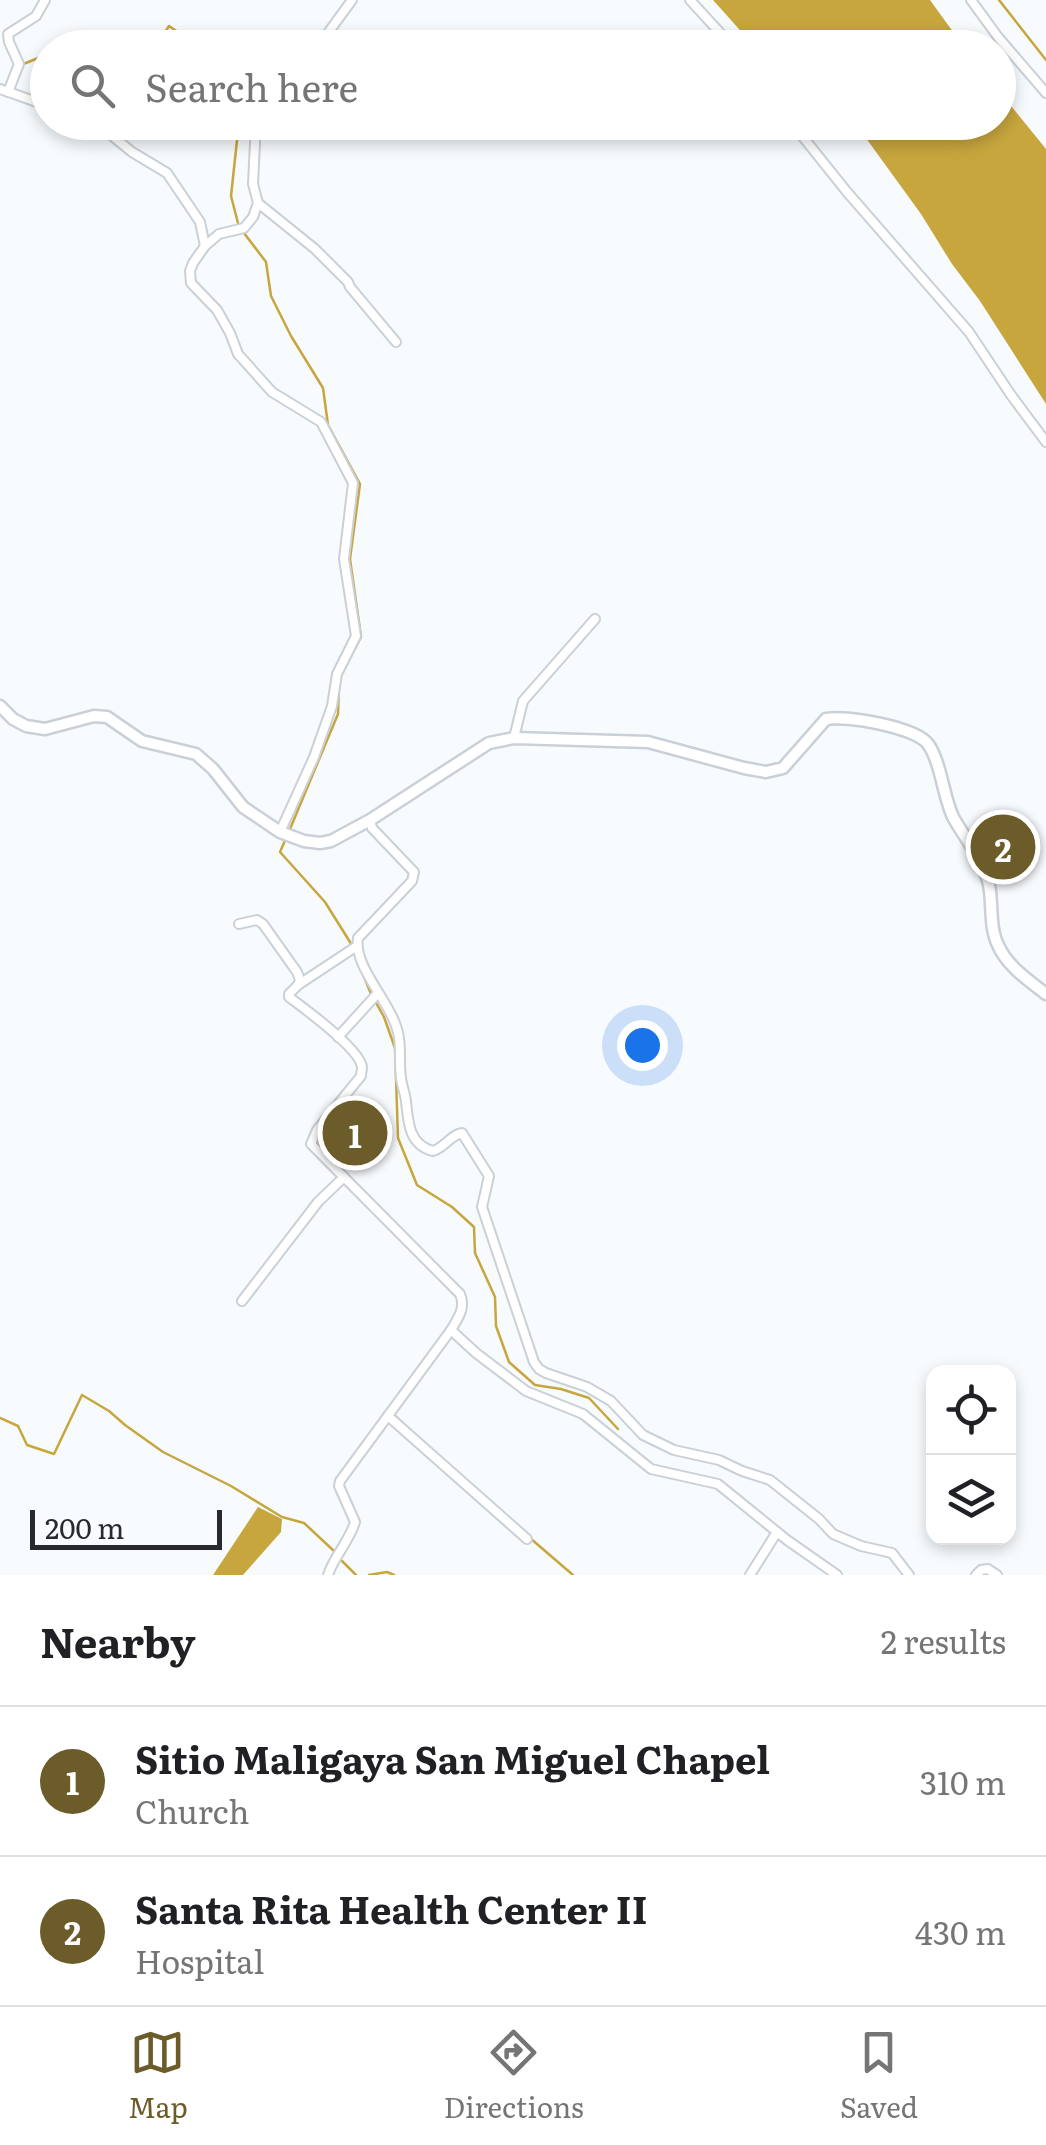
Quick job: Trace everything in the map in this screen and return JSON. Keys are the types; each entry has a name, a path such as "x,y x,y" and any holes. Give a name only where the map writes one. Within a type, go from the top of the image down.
{"street":[{"path":"30,99 4,90 19,64 8,34 36,16 45,0"},
{"path":"331,30 352,0"},
{"path":"690,0 718,30"},
{"path":"971,0 993,30"},
{"path":"1016,58 1046,93"},
{"path":"117,140 166,173 200,222 205,246"},
{"path":"255,140 253,184 258,203 315,249 348,282 396,342"},
{"path":"805,140 969,332 1046,442"},
{"path":"258,203 244,228 219,234 205,246 192,263 191,283 217,310 238,354 272,392 321,422 353,483 344,558 356,636 337,674 332,706 314,757 280,832"},
{"path":"514,738 523,702 595,619"},
{"path":"0,706 26,726 45,729 94,716 107,717 142,741 196,754 243,806 280,832 320,843 330,842 370,820 489,743 514,738 648,742 766,772 783,768 826,719 846,717 889,726 919,736 932,751 952,814 989,881 995,942 1015,969 1046,994"},
{"path":"370,820 372,828 414,872 412,882 358,938 357,946 374,996 388,1006 397,1028 406,1116 416,1142 434,1152 460,1132 488,1176 482,1207 534,1362 539,1369 587,1387 611,1401 643,1435 674,1450 719,1460 770,1480 832,1534 892,1553 909,1575"},
{"path":"238,924 257,920 264,924 297,972 298,985"},
{"path":"328,1575 355,1522 340,1481 452,1330 463,1302 460,1294 312,1144 313,1137 361,1076 361,1062 338,1037 289,997 290,991 357,946"},
{"path":"338,1037 374,996"},
{"path":"242,1302 318,1202 344,1177"},
{"path":"452,1330 526,1391 583,1414 650,1469 718,1484 836,1575"},
{"path":"388,1416 527,1539"},
{"path":"750,1575 778,1532"},
{"path":"976,1575 988,1569 997,1575"}],"shaded area":[{"path":"713,0 930,0 952,30 740,30"},
{"path":"1016,112 1046,149 1046,404 952,264 867,140 1016,140"},
{"path":"258,1507 282,1519 281,1532 243,1575 213,1575"}],"waterway":[{"path":"999,0 1046,60"},
{"path":"166,30 169,26 175,30"},
{"path":"21,65 30,61"},
{"path":"237,140 231,196 239,227"},
{"path":"244,233 266,262 271,296 323,388 328,425 360,484 350,559 361,637 341,675 338,714 290,829"},
{"path":"287,836 280,852 325,902 350,942 371,994"},
{"path":"375,1001 395,1048 398,1138 417,1185 452,1207 474,1227 475,1253 495,1297 496,1326 509,1362 535,1385 589,1398 618,1429"},
{"path":"0,1418 18,1426 27,1445 54,1454 82,1395 163,1452 282,1517 304,1523 334,1551"},
{"path":"393,1414 409,1429"},
{"path":"530,1538 573,1575"},
{"path":"340,1559 356,1575"},
{"path":"369,1575 394,1575"}],"place":[{"name":"Santa Rita Health Center II","path":"1003,847"},
{"name":"Sitio Maligaya San Miguel Chapel","path":"355,1133"}]}
